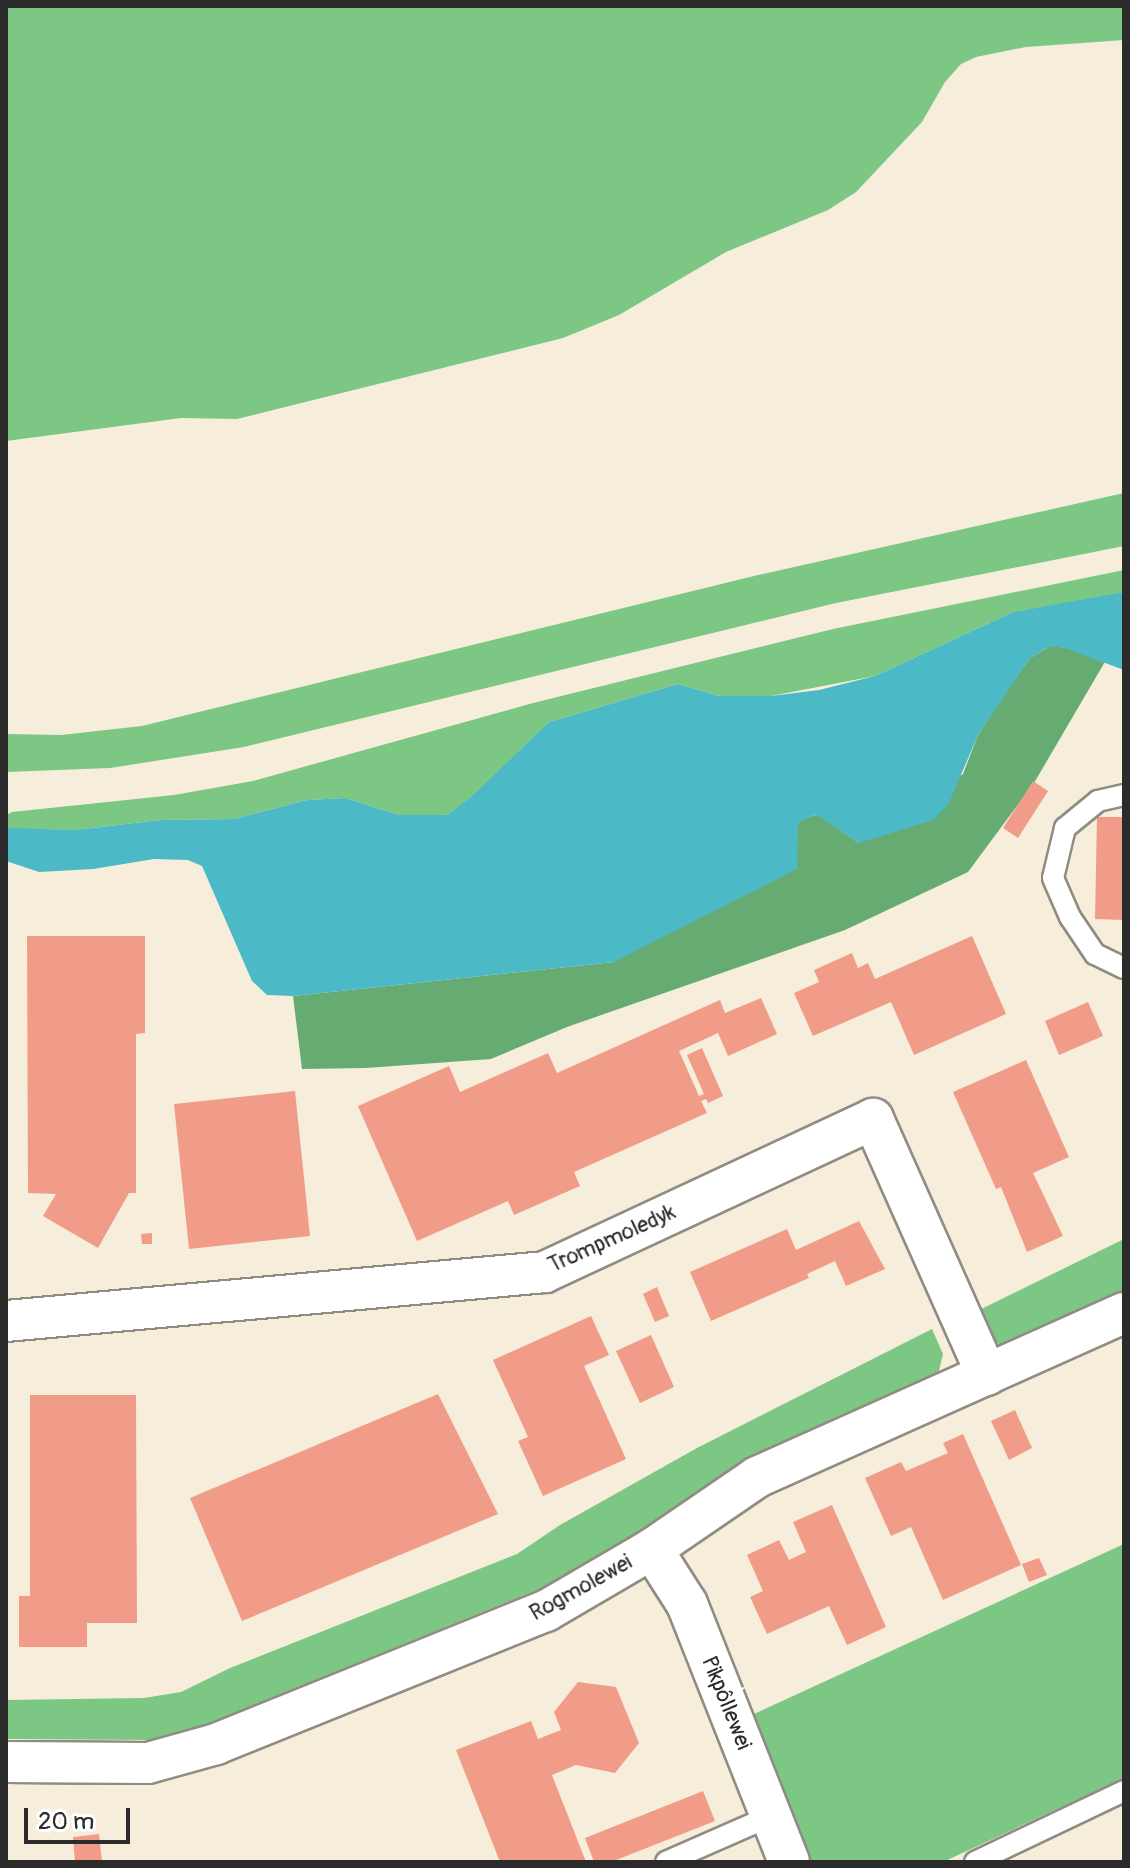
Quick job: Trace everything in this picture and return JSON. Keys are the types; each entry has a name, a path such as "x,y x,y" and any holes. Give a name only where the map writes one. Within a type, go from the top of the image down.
{"street":[{"name":"Trompmoledyk","path":"6,1321 545,1272 873,1119 987,1375"},
{"name":"Rogmolewei","path":"6,1762 148,1763 216,1744 546,1611 652,1549 757,1477 1124,1313"},
{"name":"Pikpôllewei","path":"652,1549 687,1604 789,1862"}],"lane":[{"path":"1124,795 1098,801 1065,828 1053,878 1070,917 1095,954 1124,968"},
{"path":"975,1862 1124,1791"},
{"path":"666,1862 771,1816"}],"green space":[{"path":"6,6 1124,6 1124,40 1026,47 976,57 961,64 945,82 922,122 856,192 828,210 726,252 619,315 563,338 237,419 181,418 6,441"},
{"path":"1124,493 1124,546 836,603 244,747 110,768 6,772 6,734 61,735 142,726 754,576"},
{"path":"1124,570 1124,594 1013,612 875,676 771,696 719,696 678,684 549,722 470,799 447,815 399,815 345,798 307,800 234,819 160,820 75,830 6,829 6,815 12,812 174,795 253,781 533,703 833,629"},
{"path":"1049,647 1062,647 1106,660 1034,783 968,872 845,930 567,1027 491,1059 302,1069 293,996 614,962 798,822 817,814 859,843 963,774 978,735 1002,698 1030,658"},
{"path":"1124,1239 1124,1291 1004,1346 989,1340 973,1313"},
{"path":"932,1329 943,1354 938,1375 754,1459 706,1487 618,1557 187,1732 152,1740 6,1739 6,1700 144,1698 181,1692 230,1668 517,1554 560,1525 697,1448"},
{"path":"1124,1544 1124,1778 943,1862 812,1862 754,1714"}],"water":[{"path":"1124,594 1124,670 1062,647 1049,647 1030,658 978,735 949,803 933,820 859,843 816,814 798,823 797,869 614,962 293,996 267,995 252,981 202,866 188,860 154,859 93,869 39,872 6,861 8,828 75,830 160,820 234,819 307,800 345,798 399,815 447,815 470,798 549,722 678,684 719,696 771,696 819,690 875,676 1013,612"}],"building":[{"path":"1033,781 1048,791 1018,838 1003,828"},
{"path":"1097,817 1124,817 1124,920 1095,919"},
{"path":"27,936 145,936 145,1033 136,1034 136,1193 129,1193 98,1248 43,1216 56,1194 28,1193"},
{"path":"972,936 1006,1014 914,1055 891,1002 813,1036 794,993 819,982 814,970 852,953 858,968 868,963 875,979"},
{"path":"761,998 777,1034 728,1056 718,1033 679,1051 699,1096 704,1094 687,1055 702,1048 723,1096 708,1103 706,1099 701,1101 707,1113 574,1172 580,1186 514,1215 508,1201 417,1241 358,1106 449,1066 460,1092 548,1053 557,1073 720,1000 725,1013"},
{"path":"1088,1002 1103,1036 1059,1055 1045,1021"},
{"path":"1026,1060 1069,1157 1033,1173 1063,1236 1027,1252 1001,1187 996,1189 953,1092"},
{"path":"295,1091 310,1236 189,1249 174,1104"},
{"path":"859,1221 885,1269 846,1286 835,1261 807,1274 809,1278 711,1321 690,1272 787,1229 796,1250"},
{"path":"152,1233 152,1244 142,1244 141,1234"},
{"path":"657,1287 669,1316 655,1322 643,1294"},
{"path":"591,1316 609,1355 584,1366 626,1459 543,1496 518,1441 528,1437 493,1360"},
{"path":"651,1335 674,1387 640,1403 616,1351"},
{"path":"438,1394 498,1514 242,1621 190,1498"},
{"path":"30,1395 136,1395 137,1623 87,1623 87,1647 19,1647 19,1596 30,1596"},
{"path":"1015,1410 1032,1448 1009,1460 991,1421"},
{"path":"963,1434 1021,1565 943,1600 911,1527 891,1536 865,1478 901,1462 906,1471 948,1453 943,1443"},
{"path":"832,1505 886,1627 847,1645 829,1606 767,1634 750,1597 763,1591 747,1555 779,1540 789,1560 806,1552 793,1522"},
{"path":"1039,1558 1047,1575 1029,1582 1022,1564"},
{"path":"578,1682 616,1687 639,1743 615,1773 576,1765 552,1775 586,1862 500,1862 456,1750 531,1721 538,1739 561,1730 554,1712"},
{"path":"703,1791 715,1821 611,1862 594,1862 585,1838"},
{"path":"99,1834 102,1862 75,1862 73,1837"}]}
